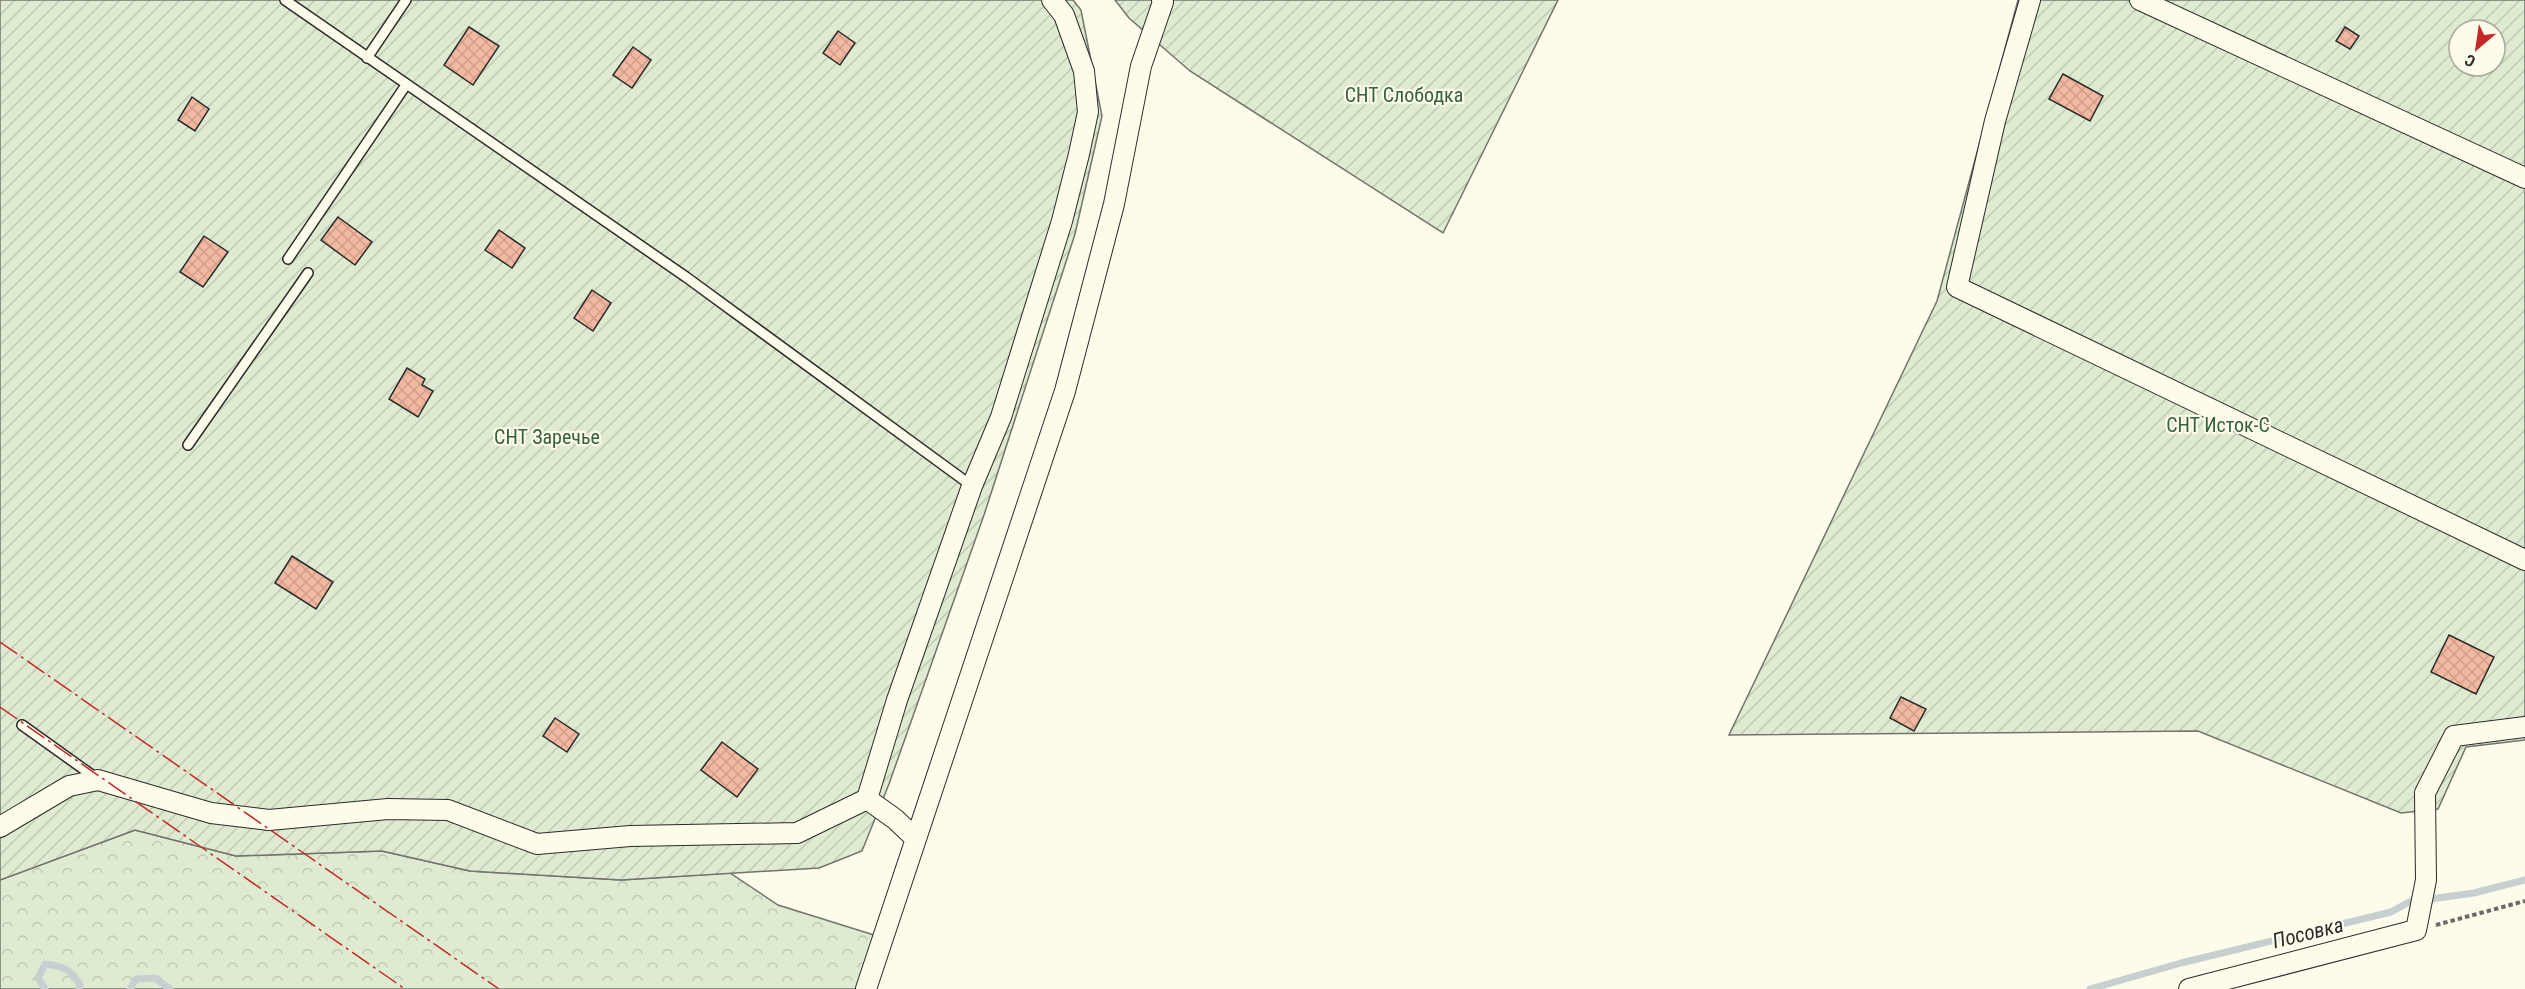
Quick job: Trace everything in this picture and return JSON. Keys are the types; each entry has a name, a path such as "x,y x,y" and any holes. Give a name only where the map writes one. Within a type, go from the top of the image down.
{"street":[{"path":"0,827 69,786 98,780 211,813 269,820 388,809 448,810 537,844 630,836 797,833 867,799 897,700 972,486 1001,417 1062,221 1088,112 1084,71 1064,15 1052,0"},
{"path":"866,989 1065,391 1114,204 1141,66 1162,0"},
{"path":"2030,0 1995,121 1957,287 2525,560"},
{"path":"2140,0 2525,178"},
{"path":"2189,989 2417,923 2426,880 2425,793 2454,736 2525,727"},
{"path":"867,799 895,819 915,838"}],"lane":[{"path":"285,0 686,277 972,486"},
{"path":"367,58 406,0"},
{"path":"288,259 406,85"},
{"path":"188,445 308,273"},
{"path":"22,725 98,780"}],"path":[{"path":"2417,923 2525,901"}],"green space":[{"name":"СНТ Заречье","path":"0,0 1073,0 1081,10 1102,116 1075,234 984,515 889,784 862,851 819,868 621,880 470,871 382,851 236,856 135,830 0,880"},
{"name":"СНТ Слободка","path":"1115,0 1558,0 1443,233 1190,71 1129,18"},
{"name":"СНТ Исток-С","path":"2018,0 2525,0 2525,740 2466,747 2438,809 2401,813 2198,731 1729,735 1937,301"},
{"path":"135,830 236,856 382,851 470,871 621,880 730,873 778,905 874,935 856,989 0,989 0,880"}],"building":[{"path":"469,27 499,46 473,85 444,65"},
{"path":"2345,27 2359,36 2350,49 2336,41"},
{"path":"838,31 855,43 840,65 823,53"},
{"path":"633,47 651,60 632,88 613,75"},
{"path":"2063,74 2103,96 2090,121 2049,99"},
{"path":"192,97 209,109 195,131 178,120"},
{"path":"338,217 372,242 355,265 321,240"},
{"path":"499,230 525,248 512,268 485,250"},
{"path":"204,236 228,252 203,287 180,272"},
{"path":"592,290 611,303 593,331 574,318"},
{"path":"407,368 425,379 422,385 433,391 418,417 389,399"},
{"path":"292,556 333,582 316,609 275,583"},
{"path":"2449,635 2494,657 2476,694 2431,672"},
{"path":"1901,697 1926,709 1914,731 1890,718"},
{"path":"555,718 579,734 567,752 543,736"},
{"path":"722,742 758,769 737,797 701,770"}],"waterway":[{"name":"Посовка","path":"2090,989 2181,963 2391,912 2409,902 2474,893 2525,880"},
{"name":"Посовка","path":"45,989 38,978 45,964 70,972 80,985 79,989"},
{"name":"Посовка","path":"130,989 136,979 155,978 170,989"}],"power":[{"path":"0,642 499,989"},
{"path":"0,707 405,989"}]}
